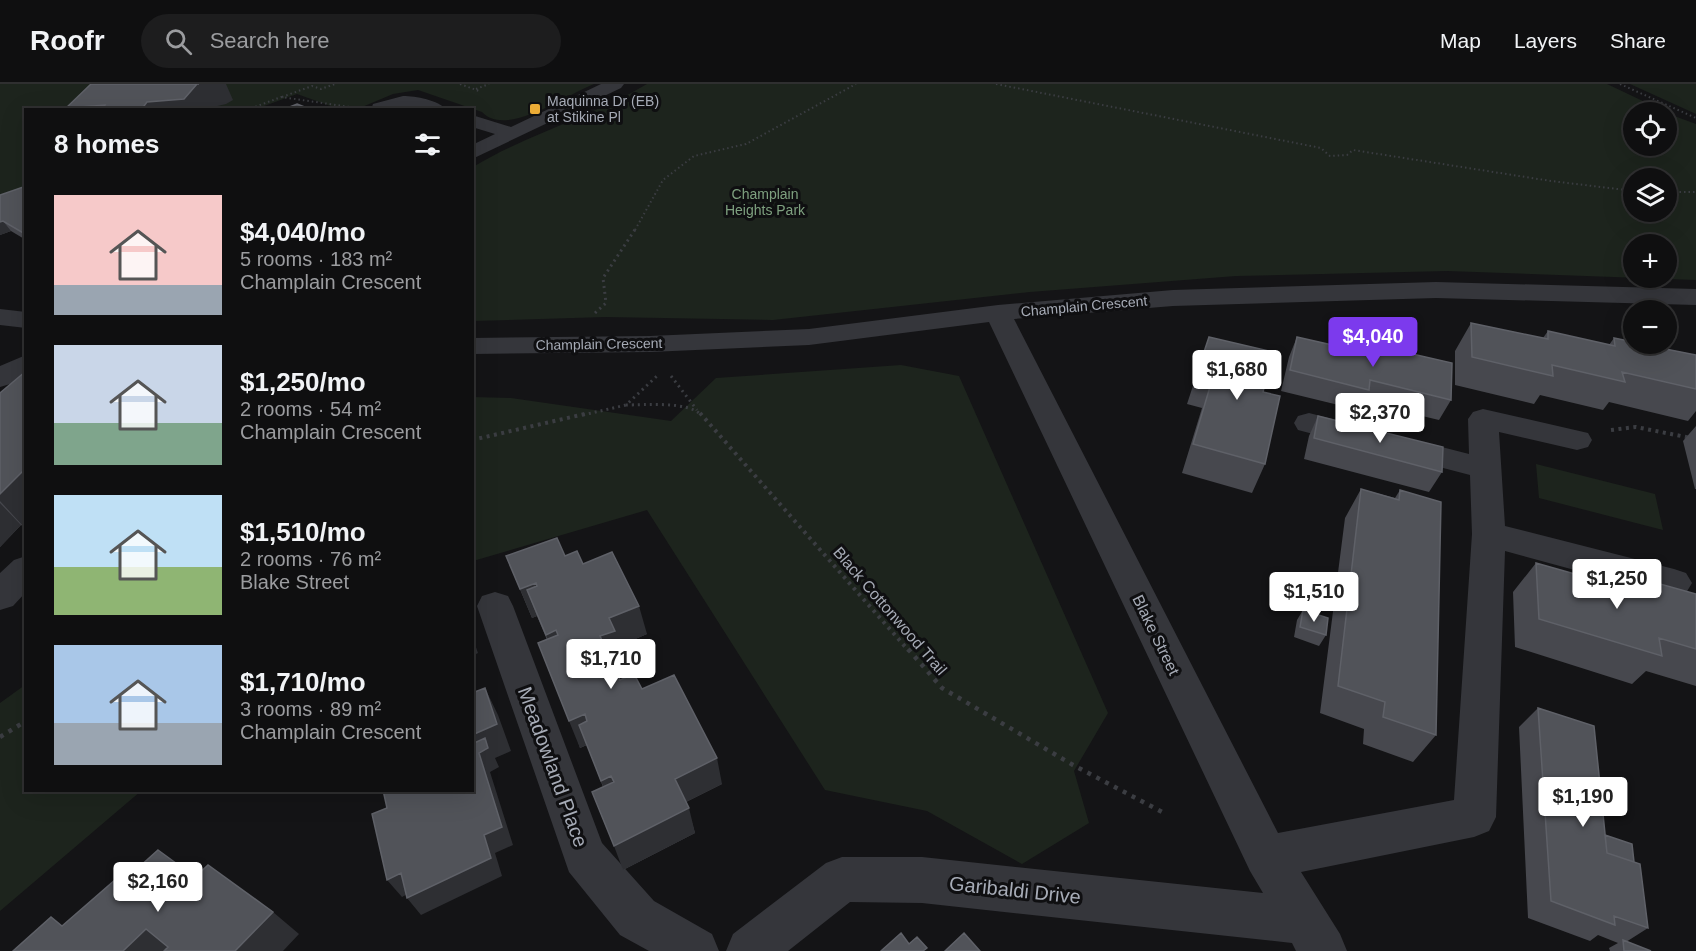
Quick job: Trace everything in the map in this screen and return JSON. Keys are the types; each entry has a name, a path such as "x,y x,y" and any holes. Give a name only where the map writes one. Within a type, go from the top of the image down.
{"street":[{"path":"474,149 615,84"},
{"path":"380,108 395,101 413,101 432,108"},
{"path":"474,122 510,134"},
{"name":"Champlain Crescent","path":"474,346 650,344 809,337 998,314 1173,298 1436,290 1696,297"},
{"name":"Blake Street","path":"998,314 1266,856 1313,936"},
{"path":"0,317 24,320"},
{"path":"0,378 24,364"},
{"path":"1266,856 1328,847 1474,817 1489,534 1483,419 1577,441"},
{"path":"1309,423 1486,469"},
{"path":"1489,534 1674,583"},
{"path":"0,596 24,571"},
{"name":"Meadowland Place","path":"495,606 585,857 637,918 695,951"},
{"name":"Garibaldi Drive","path":"750,951 842,879 922,880 1313,936"}],"path":[{"path":"252,108 312,86 321,89 335,84"},
{"path":"476,89 489,84"},
{"path":"594,314 606,303 603,278 636,229 663,180 694,156 746,144 856,84"},
{"path":"996,84 1321,148 1330,156 1347,155 1353,150 1551,182 1623,190"},
{"path":"1620,84 1696,118"},
{"path":"281,97 354,108"},
{"path":"1677,192 1696,192"},
{"path":"626,405 661,373"},
{"name":"Black Cottonwood Trail","path":"669,373 698,411 942,688 1073,765 1166,814"},
{"path":"474,440 626,405 670,405 698,411"},
{"path":"1577,441 1601,431 1636,427 1696,439"},
{"path":"0,737 24,722"}],"green space":[{"path":"0,84 594,84 536,112 506,120 493,119 474,108 418,90 393,94 360,108 336,108 297,94 259,108 24,108 24,194 0,204"},
{"name":"Champlain Heights Park","path":"647,84 1607,84 1645,102 1623,102 1623,156 1677,156 1677,117 1696,124 1696,280 1677,279 1677,234 1623,234 1623,278 1447,271 1236,276 1030,292 773,320 605,317 474,321 474,166 626,96"},
{"path":"1630,84 1696,84 1696,114 1677,105 1677,102 1670,102"},
{"path":"901,365 959,376 1108,713 1074,771 1089,823 1022,864 927,811 825,790 647,510 474,561 474,397 511,398 671,421 716,378"},
{"path":"1536,464 1655,494 1663,530 1539,498"},
{"path":"24,686 24,792 140,792 0,911 0,703"}],"building":[{"path":"91,84 197,84 184,99 147,102 142,108 103,108 105,105 66,108"},
{"path":"297,104 307,108 287,108"},
{"path":"24,187 24,233 3,221 0,222 0,195"},
{"path":"1471,323 1548,339 1548,331 1615,346 1614,338 1623,340 1623,354 1677,354 1677,351 1696,355 1696,389 1622,372 1625,382 1552,365 1553,376 1472,357"},
{"path":"1209,337 1273,352 1263,392 1280,396 1265,464 1193,444 1212,380 1196,376"},
{"path":"1297,337 1372,354 1373,345 1452,363 1451,400 1370,380 1369,390 1290,370"},
{"path":"24,373 24,470 0,494 0,393"},
{"path":"1318,416 1443,447 1442,472 1314,438"},
{"path":"1361,489 1399,500 1400,490 1441,502 1436,735 1383,717 1385,702 1338,686"},
{"path":"557,538 565,556 577,551 583,564 612,552 639,606 609,618 615,631 600,636 620,680 634,674 642,689 674,675 717,758 675,779 689,808 614,846 592,792 614,782 611,776 601,781 579,725 587,721 585,714 569,721 538,643 558,635 556,630 546,635 527,590 537,586 536,583 520,589 506,556"},
{"path":"1536,563 1649,595 1646,580 1696,594 1696,649 1659,638 1662,656 1539,619"},
{"path":"1303,610 1328,618 1326,635 1300,627"},
{"path":"485,688 497,724 474,734 474,692"},
{"path":"1538,708 1594,726 1607,853 1640,864 1648,928 1614,916 1615,925 1551,901"},
{"path":"485,738 488,748 479,753 502,827 484,835 491,858 407,898 401,873 387,880 372,814 387,808 383,792 474,792 474,743"},
{"path":"1605,835 1632,844 1634,862 1607,853"},
{"path":"158,850 195,877 208,865 273,912 235,951 164,951 168,947 146,929 123,951 13,951 51,917 62,926 123,873 128,877"},
{"path":"901,933 909,944 917,937 927,948 923,951 881,951"},
{"path":"964,933 980,951 945,951"},
{"path":"1623,940 1651,951 1624,951"}],"place":[{"name":"Maquinna Dr (EB) at Stikine Pl","path":"535,109"}]}
